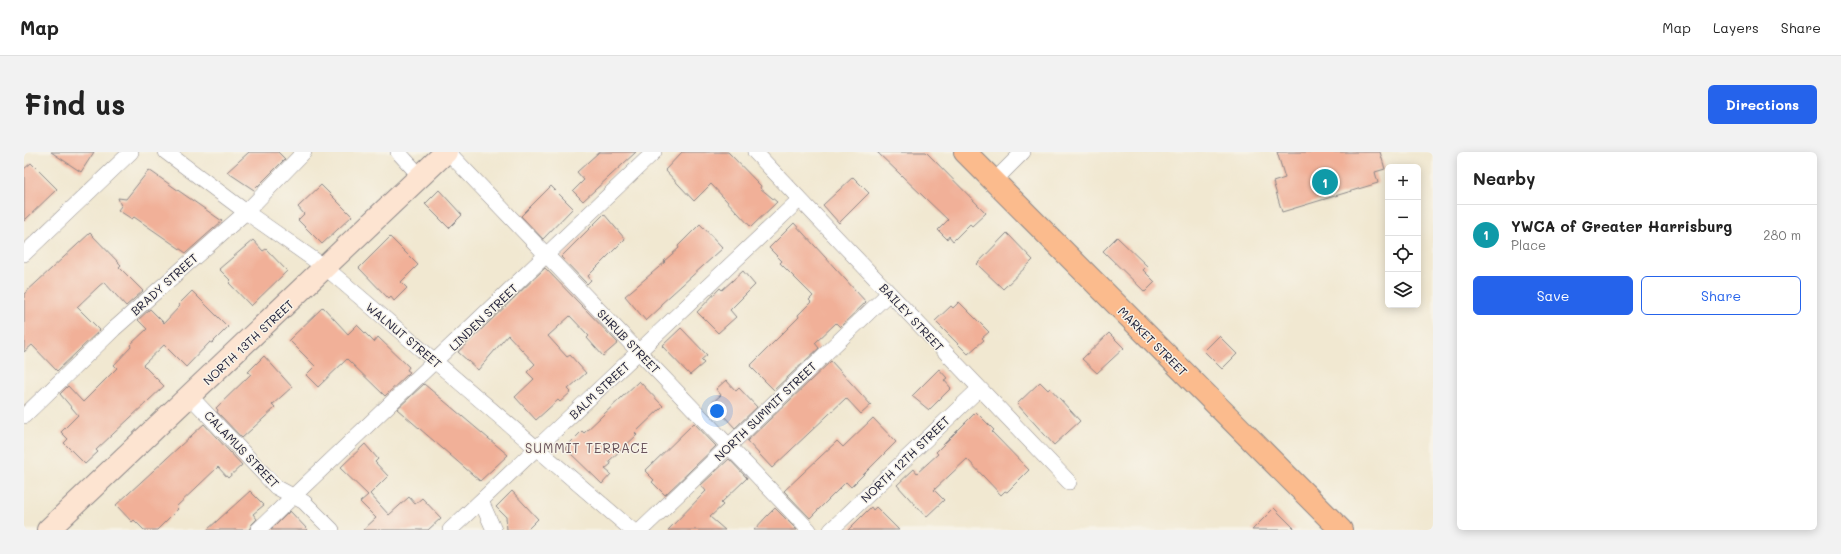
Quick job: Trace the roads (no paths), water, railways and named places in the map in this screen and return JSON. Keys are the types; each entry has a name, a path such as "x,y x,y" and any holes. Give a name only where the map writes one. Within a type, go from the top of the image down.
{"main road":[{"name":"NORTH 13TH STREET","path":"48,530 447,152"},
{"name":"MARKET STREET","path":"966,152 1341,530"}],"street":[{"path":"24,254 131,152"},
{"name":"WALNUT STREET","path":"166,152 246,212 326,268 632,530"},
{"name":"BRADY STREET","path":"24,416 114,329 246,212 304,152"},
{"path":"398,152 421,177"},
{"name":"SHRUB STREET","path":"447,152 809,530"},
{"name":"LINDEN STREET","path":"258,530 436,362 654,152"},
{"name":"BAILEY STREET","path":"755,152 799,200 1069,482"},
{"path":"994,181 1023,152"},
{"name":"BALM STREET","path":"450,530 799,200"},
{"name":"NORTH SUMMIT STREET","path":"641,530 889,293"},
{"name":"NORTH 12TH STREET","path":"831,530 979,388"},
{"name":"CALAMUS STREET","path":"190,396 276,487 292,497 304,502 332,530"},
{"path":"482,501 494,530"}],"place":[{"name":"YWCA of Greater Harrisburg","path":"1325,182"}],"district":[{"name":"SUMMIT TERRACE","path":"587,447"}]}
